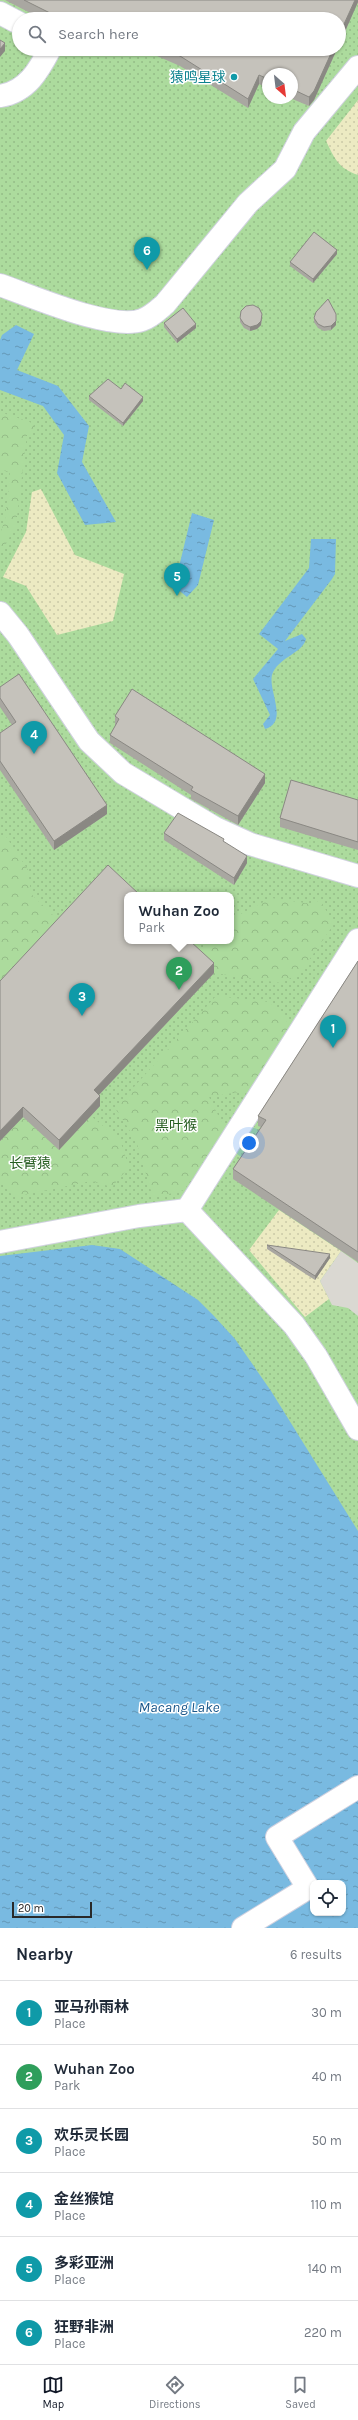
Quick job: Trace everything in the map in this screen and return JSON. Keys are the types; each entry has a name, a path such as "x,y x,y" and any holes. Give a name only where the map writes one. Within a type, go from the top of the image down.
{"lane":[{"path":"0,14 12,20"},
{"path":"0,96 18,89 32,80 46,56"},
{"path":"0,285 107,320 131,322 152,315 165,304 256,194 286,169 304,132 358,67"},
{"path":"0,613 18,635 89,741 123,773 216,828 250,844 358,876"},
{"path":"0,1242 187,1210 358,940"},
{"path":"187,1210 294,1325 316,1356 358,1429"},
{"path":"243,1928 308,1888 277,1837 358,1787"}],"green space":[{"name":"黑叶猴","path":"0,0 358,0 358,1901 346,1914 346,1880 310,1880 310,1916 345,1916 334,1928 0,1928"},
{"path":"0,412 30,422 36,428 27,435 16,525 0,555 0,534 5,520 10,473 0,469"},
{"path":"5,835 28,870 31,894 57,919 0,981 0,838"},
{"path":"271,898 312,904 320,900 334,924 300,973 281,983 214,973 197,957 209,944 234,944 234,917"},
{"name":"黑叶猴","path":"216,996 269,1002 292,1027 251,1090 209,1097 225,1129 184,1190 153,1198 136,1140 115,1108"},
{"name":"长臂猿","path":"91,1116 120,1140 129,1167 112,1187 91,1181 14,1197 0,1182 0,1141 23,1117 59,1150"}],"sand":[{"path":"358,100 358,175 341,166 326,141"},
{"path":"41,489 75,555 124,574 113,621 57,635 26,586 3,577 26,532 32,492"},
{"path":"279,1210 341,1251 320,1281 329,1299 305,1317 249,1250"}],"shaded area":[{"path":"341,1251 358,1263 358,1316 348,1308 332,1305 320,1281"}],"water":[{"path":"16,325 34,334 17,370 58,386 89,426 82,462 116,522 85,525 57,473 64,435 43,406 0,390 0,340 2,335"},
{"path":"192,513 214,520 198,585 187,597 170,583 177,575"},
{"path":"311,539 336,539 335,574 285,641 302,634 306,639 300,648 279,664 272,675 277,713 276,720 272,725 265,729 263,724 270,715 253,679 278,649 259,634 309,568"},
{"name":"Macang Lake","path":"92,1245 120,1249 198,1300 235,1339 271,1391 358,1531 358,1928 0,1928 0,1256"}],"building":[{"path":"24,0 355,0 346,20 346,12 48,12"},
{"path":"0,40 5,43 0,49"},
{"path":"180,56 330,56 314,91 309,97 298,92 298,68 262,68 262,76 259,75 248,99"},
{"path":"314,232 337,250 313,279 290,262"},
{"path":"328,299 336,314 336,321 331,326 324,327 318,324 314,318 316,312"},
{"path":"253,305 259,308 262,314 261,321 257,325 250,327 244,324 240,318 241,311 246,306"},
{"path":"183,308 196,324 177,339 164,323"},
{"path":"108,379 121,389 125,383 143,397 123,423 89,396"},
{"path":"19,674 107,805 54,841 0,761 0,733 16,722 0,698 0,687"},
{"path":"132,689 265,774 238,816 191,790 193,787 110,735 119,719 115,716"},
{"path":"291,780 358,800 358,842 280,818"},
{"path":"178,813 224,839 223,841 247,856 234,878 164,833"},
{"path":"108,865 137,892 124,892 124,944 193,944 214,963 94,1090 100,1096 59,1140 23,1107 0,1131 0,981"},
{"path":"358,961 358,1252 233,1169 266,1120 258,1116"},
{"path":"267,1245 330,1254 315,1276"}],"place":[{"name":"猿鸣星球","path":"234,77"},
{"name":"狂野非洲","path":"147,270"},
{"name":"多彩亚洲","path":"177,596"},
{"name":"金丝猴馆","path":"34,754"},
{"name":"Wuhan Zoo","path":"179,990"},
{"name":"欢乐灵长园","path":"82,1016"},
{"name":"亚马孙雨林","path":"333,1048"}]}
